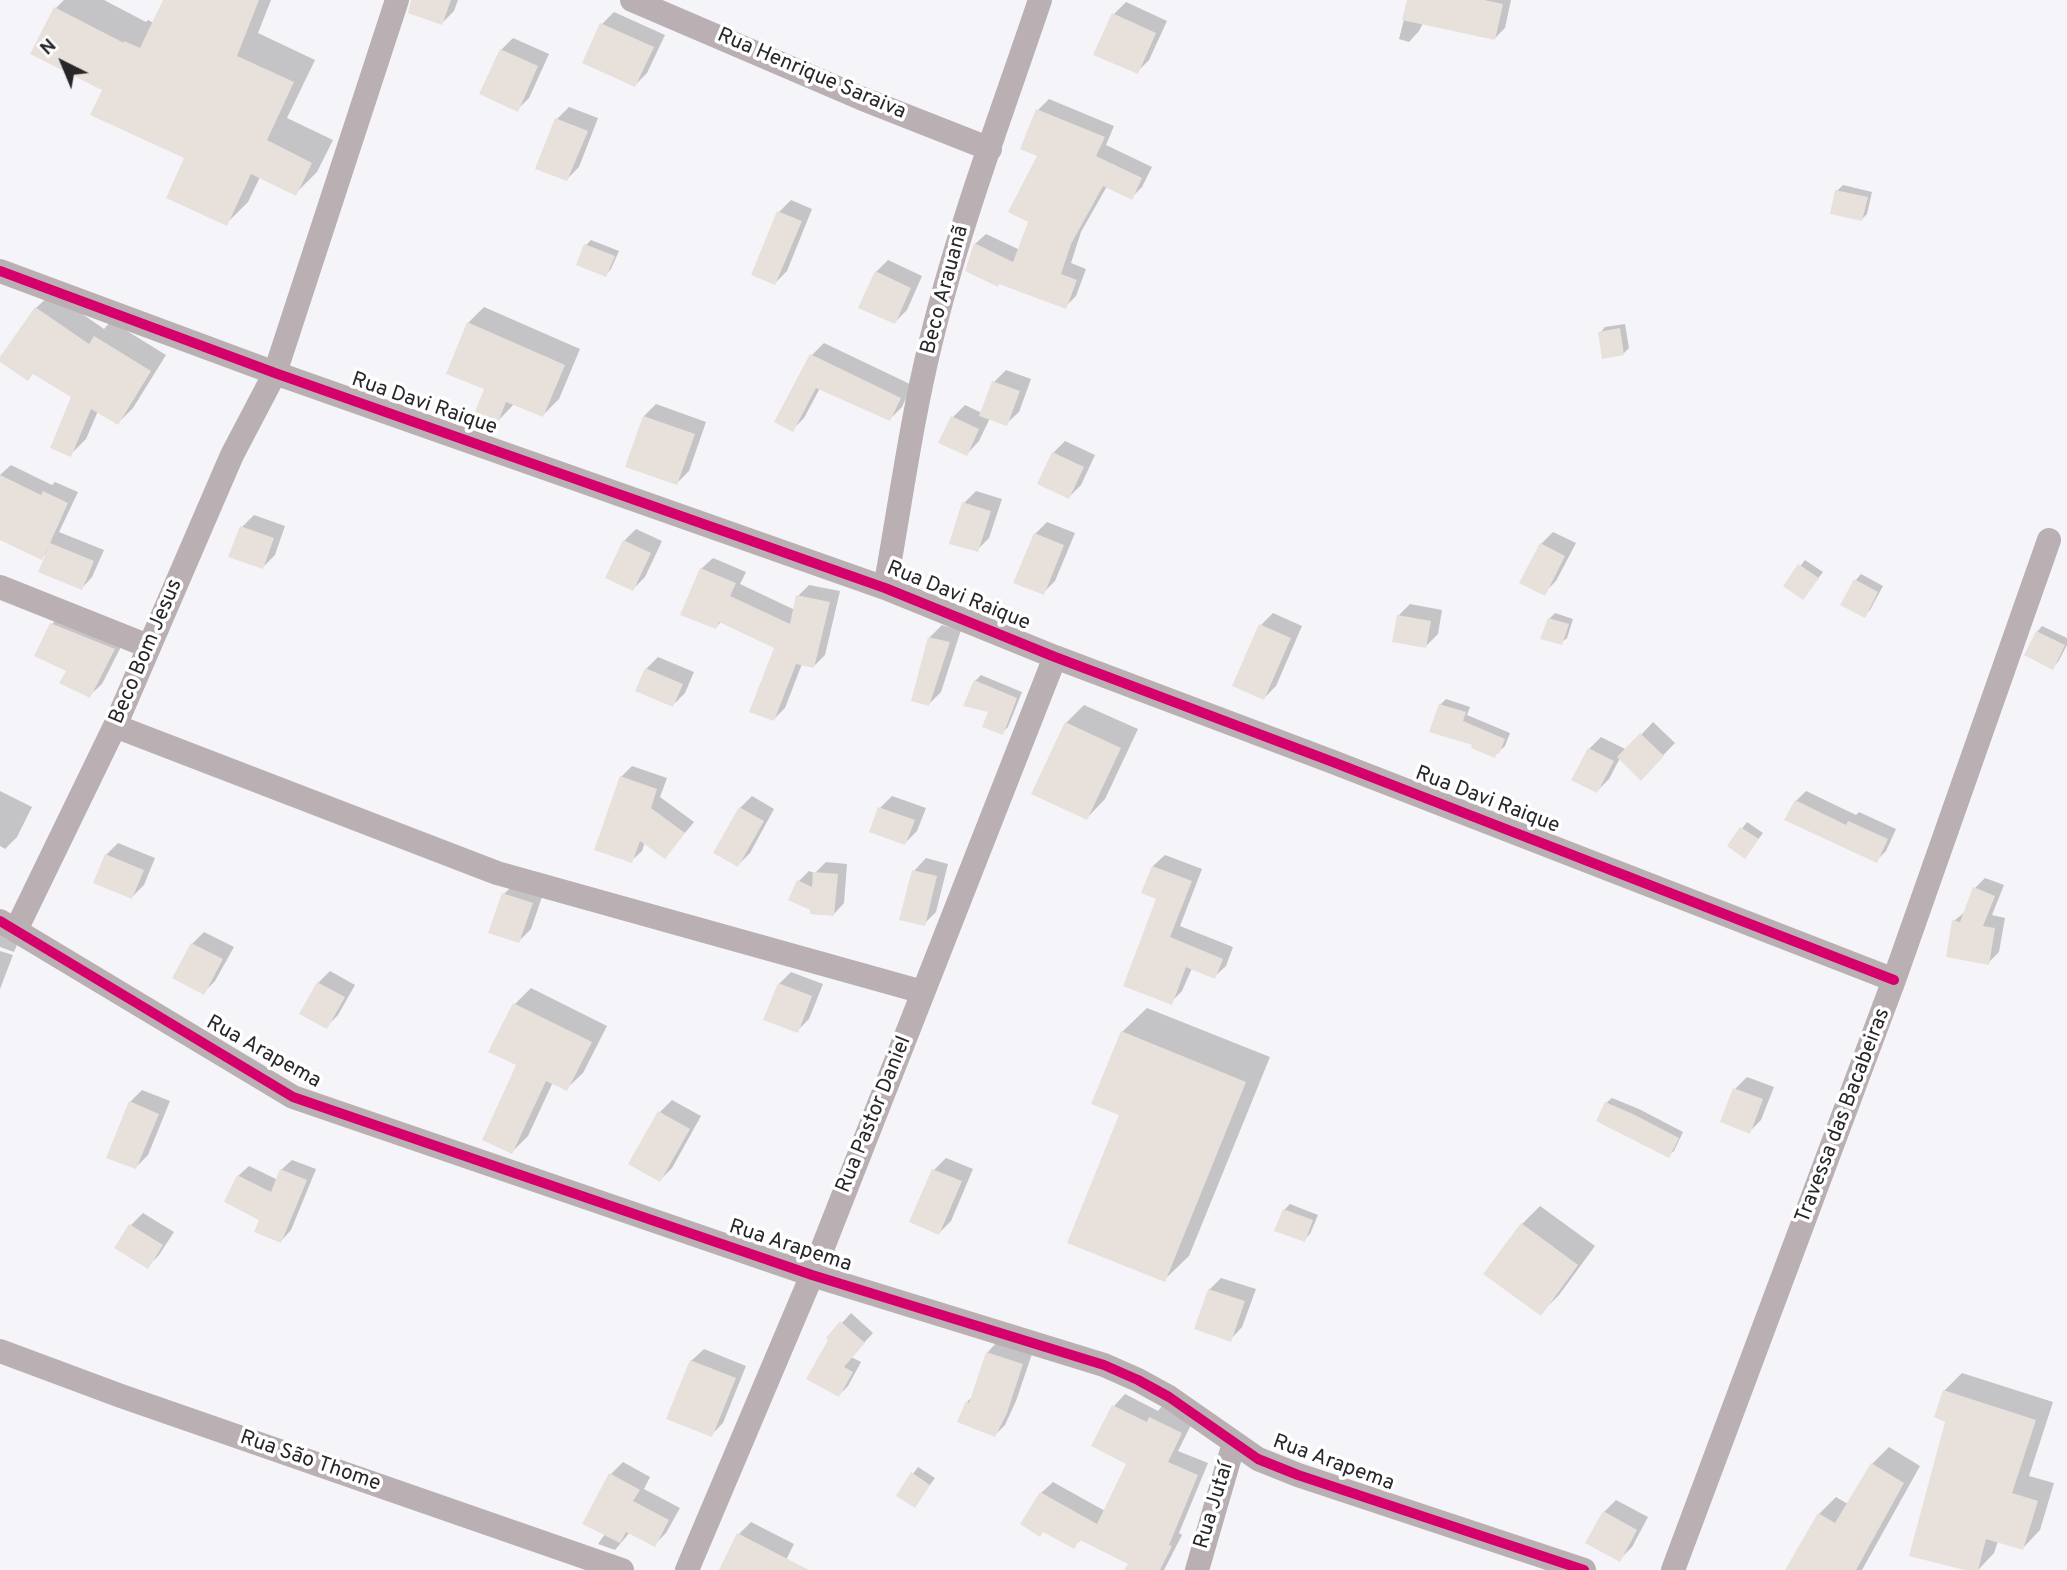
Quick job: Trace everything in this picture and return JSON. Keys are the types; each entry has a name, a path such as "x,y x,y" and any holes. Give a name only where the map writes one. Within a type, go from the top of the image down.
{"street":[{"name":"Beco Bom Jesus","path":"8,926 116,726 232,455 275,373 397,0"},
{"name":"Rua Henrique Saraiva","path":"632,0 863,99 990,149"},
{"name":"Beco Arauanã","path":"885,588 931,341 968,209 1040,0"},
{"name":"Rua Davi Raique","path":"0,271 275,373 885,588 1055,657 1894,980"},
{"name":"Travessa das Bacabeiras","path":"1673,1570 1894,980 2049,540"},
{"path":"0,587 148,646"},
{"name":"Rua Pastor Daniel","path":"687,1570 812,1275 1055,657"},
{"path":"116,726 497,873 923,992"},
{"name":"Rua Arapema","path":"8,926 293,1097 812,1275 1104,1364 1169,1397 1258,1459 1298,1475 1584,1570"},
{"name":"Rua São Thome","path":"0,1351 121,1396 622,1570"},
{"name":"Rua Jutaí","path":"1197,1570 1234,1443"}],"building":[{"path":"163,0 259,0 237,56 294,82 267,140 312,163 296,196 251,174 227,226 166,198 184,158 90,115 102,90 30,54 54,7 124,43 140,48"},
{"path":"411,0 451,0 442,25 408,13"},
{"path":"1407,0 1484,0 1503,4 1495,40 1402,20"},
{"path":"1112,13 1156,33 1138,74 1093,55"},
{"path":"600,23 654,47 635,87 582,63"},
{"path":"500,49 538,66 518,112 479,94"},
{"path":"1036,109 1105,137 1096,156 1142,178 1132,200 1103,186 1071,244 1061,274 1077,280 1066,309 999,284 998,287 965,271 974,243 1013,262 1028,222 1008,212 1037,156 1020,149"},
{"path":"555,118 588,131 567,181 535,169"},
{"path":"1835,190 1868,197 1862,221 1830,214"},
{"path":"777,211 802,221 775,285 751,275"},
{"path":"584,244 615,256 606,277 576,265"},
{"path":"875,271 911,288 895,324 858,308"},
{"path":"35,307 89,344 94,336 151,371 118,425 91,409 71,457 50,448 71,397 33,374 28,381 0,362 0,357"},
{"path":"467,322 565,365 543,417 506,402 497,425 474,415 484,389 446,374"},
{"path":"1620,328 1624,355 1602,359 1598,332"},
{"path":"810,354 901,398 890,421 816,388 793,432 774,422"},
{"path":"992,381 1020,391 1007,426 979,416"},
{"path":"643,416 695,434 677,485 625,467"},
{"path":"951,416 979,429 967,456 938,443"},
{"path":"1052,452 1084,467 1069,499 1037,484"},
{"path":"0,475 41,495 43,491 68,503 50,543 94,561 82,590 38,572 49,546 42,560 0,540"},
{"path":"962,502 991,511 978,552 949,544"},
{"path":"240,526 274,538 263,569 228,557"},
{"path":"1034,533 1064,545 1044,595 1013,583"},
{"path":"623,540 651,553 633,591 605,578"},
{"path":"1540,543 1565,556 1545,596 1519,583"},
{"path":"1798,564 1819,578 1803,600 1783,586"},
{"path":"700,568 736,583 730,596 790,624 796,595 830,602 814,668 796,664 774,721 749,712 774,648 719,622 716,629 680,615"},
{"path":"1854,579 1878,592 1865,618 1840,605"},
{"path":"1397,615 1431,621 1426,648 1392,642"},
{"path":"1548,618 1569,624 1562,645 1540,639"},
{"path":"50,623 115,649 90,698 59,683 66,671 34,656"},
{"path":"1259,624 1291,638 1264,700 1232,686"},
{"path":"2036,631 2065,645 2053,670 2024,655"},
{"path":"928,637 950,642 929,706 911,701"},
{"path":"645,668 683,684 673,707 635,691"},
{"path":"974,680 1017,698 1003,735 982,727 988,712 963,706"},
{"path":"1439,704 1466,712 1463,721 1505,739 1499,754 1497,753 1495,758 1471,748 1472,745 1429,732"},
{"path":"1065,722 1121,748 1087,820 1031,794"},
{"path":"1640,733 1664,756 1641,781 1617,757"},
{"path":"1588,748 1614,761 1597,793 1571,780"},
{"path":"620,776 657,789 651,808 685,833 665,859 640,841 632,863 594,850"},
{"path":"1795,800 1846,825 1848,821 1888,839 1877,863 1784,820"},
{"path":"739,807 764,821 738,867 713,853"},
{"path":"878,807 915,820 905,845 869,832"},
{"path":"1740,827 1759,839 1745,859 1727,846"},
{"path":"105,854 144,870 132,899 93,883"},
{"path":"1152,866 1192,881 1170,937 1223,959 1215,979 1186,967 1172,1005 1123,986 1156,899 1141,893"},
{"path":"912,870 937,876 925,926 899,920"},
{"path":"813,872 838,874 834,916 810,914 810,910 788,900 797,880 812,887"},
{"path":"1973,887 1995,896 1983,926 1995,928 1989,965 1946,957 1952,920 1960,922"},
{"path":"502,893 533,903 519,943 488,933"},
{"path":"191,943 223,959 204,995 172,978"},
{"path":"317,982 345,997 327,1029 299,1014"},
{"path":"778,983 812,996 798,1033 763,1020"},
{"path":"513,1003 592,1042 567,1091 546,1081 512,1154 482,1140 516,1065 488,1052"},
{"path":"1121,1031 1246,1082 1165,1282 1067,1243 1119,1115 1091,1104"},
{"path":"1733,1088 1763,1099 1750,1134 1720,1122"},
{"path":"129,1101 159,1114 136,1169 106,1158"},
{"path":"1605,1102 1679,1138 1669,1158 1596,1121"},
{"path":"658,1111 690,1129 660,1182 628,1164"},
{"path":"280,1169 307,1180 281,1243 254,1232 259,1220 224,1202 237,1175 271,1192"},
{"path":"932,1169 962,1181 939,1235 909,1222"},
{"path":"1283,1209 1313,1220 1305,1242 1274,1231"},
{"path":"1521,1223 1578,1265 1541,1316 1483,1274"},
{"path":"129,1224 163,1245 148,1269 114,1248"},
{"path":"1208,1289 1245,1301 1231,1342 1194,1329"},
{"path":"840,1321 865,1343 844,1367 853,1372 839,1397 806,1379 828,1340 826,1338"},
{"path":"986,1352 1023,1364 1007,1413 995,1437 957,1422 966,1401 969,1403"},
{"path":"690,1360 736,1378 712,1437 666,1419"},
{"path":"1943,1390 2036,1420 2012,1493 2038,1501 2023,1550 1986,1539 1978,1570 1965,1570 1909,1556 1945,1422 1934,1417"},
{"path":"1112,1405 1147,1422 1149,1417 1182,1433 1168,1462 1198,1475 1169,1545 1172,1546 1160,1570 1124,1570 1128,1564 1080,1540 1074,1549 1043,1532 1040,1537 1020,1524 1040,1492 1097,1524 1126,1464 1091,1446"},
{"path":"1871,1463 1904,1483 1856,1570 1785,1570 1818,1513 1835,1523"},
{"path":"911,1472 930,1485 915,1508 896,1496"},
{"path":"609,1473 640,1490 633,1501 669,1520 655,1547 626,1532 620,1543 582,1524"},
{"path":"1603,1511 1637,1530 1620,1562 1585,1543"},
{"path":"737,1533 809,1570 719,1570"}],"cycle path":[{"path":"0,271 275,373 885,588 1055,657 1894,980"},
{"path":"0,921 293,1097 812,1275 1104,1365 1169,1397 1258,1459 1298,1475 1584,1570"}]}
